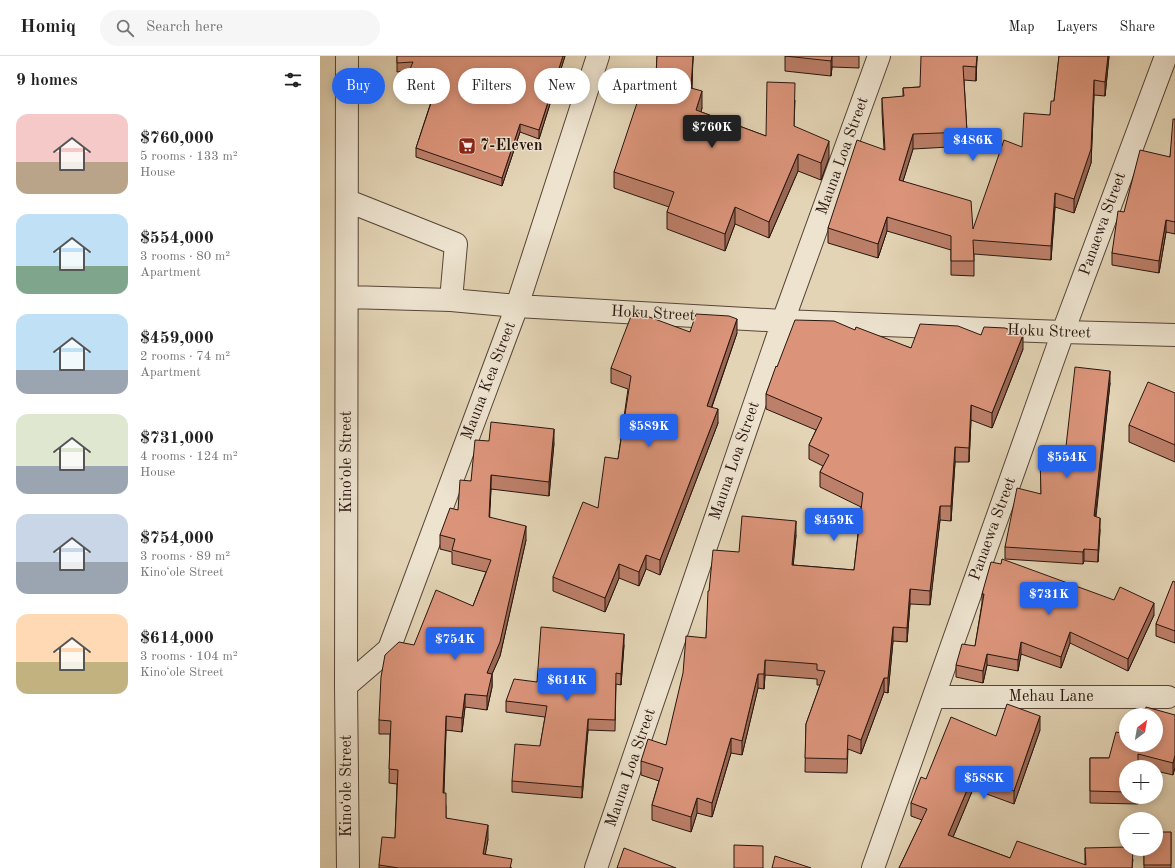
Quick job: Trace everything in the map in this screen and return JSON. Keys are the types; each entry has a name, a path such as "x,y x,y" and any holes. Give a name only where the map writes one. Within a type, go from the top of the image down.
{"street":[{"name":"Kinoʻole Street","path":"348,56 346,686 348,868"},
{"name":"Mauna Kea Street","path":"346,686 389,649 517,306 598,56"},
{"name":"Mauna Loa Street","path":"596,868 783,321 879,56"},
{"name":"Panaewa Street","path":"873,868 1063,332 1166,56"},
{"path":"348,201 456,244 451,300"},
{"name":"Hoku Street","path":"348,297 451,300 517,306 783,321 1175,335"},
{"name":"Mehau Lane","path":"934,697 1168,697"}],"building":[{"path":"397,56 563,56 559,68 534,68 534,104 547,104 539,130 520,124 502,178 416,148 431,104 450,104 450,68 411,68 413,62 397,63"},
{"path":"657,56 693,56 691,88 691,68 656,68"},
{"path":"785,56 832,56 831,61"},
{"path":"921,56 977,56 976,67 963,66 967,132 913,134 899,180 971,201 973,229 1004,140 1022,147 1024,113 1050,115 1051,101 1054,101 1059,56 1108,56 1105,82 1094,80 1091,149 1074,199 1055,193 1051,246 973,240 974,261 951,261 951,236 887,217 878,244 828,228 857,140 885,150 882,98 904,96 903,88 920,87"},
{"path":"767,82 795,83 794,126 829,141 821,163 798,154 769,222 735,207 725,234 667,212 674,192 614,172 637,104 691,104 691,88 702,91 696,110 766,136"},
{"path":"1173,119 1175,119 1175,222 1166,220 1159,261 1112,253 1118,211 1124,212 1140,150 1170,157"},
{"path":"633,311 690,332 696,314 729,316 737,319 707,406 718,409 660,560 646,555 639,572 619,564 605,598 553,577 583,502 598,508 605,457 618,459 631,376 611,368"},
{"path":"795,320 834,321 855,330 856,327 911,348 920,324 958,326 981,335 984,327 1005,328 1023,335 992,413 971,405 969,448 955,447 951,506 940,506 930,591 910,589 907,628 893,627 888,678 884,678 861,740 848,735 847,759 805,758 806,724 825,671 817,670 817,664 765,660 764,674 758,674 742,741 731,738 712,803 697,798 691,817 652,805 663,768 641,761 648,739 666,745 683,673 686,636 706,638 708,591 713,550 739,552 742,516 796,521 792,565 854,570 863,493 820,472 829,455 809,445 822,418 766,394"},
{"path":"1075,367 1110,371 1094,516 1100,518 1098,550 1084,549 1083,552 1005,547 1017,488 1041,494 1040,455 1065,455"},
{"path":"1148,382 1175,393 1175,445 1129,425"},
{"path":"491,422 554,429 549,482 491,475 489,517 526,526 500,642 487,673 492,674 487,696 465,694 462,718 446,716 443,793 446,793 446,818 488,825 483,854 512,859 510,868 399,868 379,865 382,837 395,838 398,770 389,769 391,721 379,720 381,677 385,655 399,642 414,645 436,590 473,606 491,560 452,550 455,539 440,535 450,508 458,510 460,480 471,481 475,440 489,441"},
{"path":"1002,559 1114,600 1120,587 1154,603 1128,659 1070,632 1061,657 1021,642 1018,660 987,654 983,671 956,665 962,644 975,646 984,594 982,594 991,562 1001,564"},
{"path":"1173,581 1175,582 1175,631 1156,624"},
{"path":"541,627 624,634 621,674 616,673 615,720 588,719 582,787 512,781 515,744 540,746 547,706 506,701 514,679 537,682"},
{"path":"1007,704 1040,716 1014,791 973,776 948,835 1010,858 1017,841 1086,865 1085,848 1119,847 1119,856 1133,856 1132,868 899,868 927,809 911,803 921,777 926,779 951,717 996,736"},
{"path":"1163,712 1175,715 1175,755 1173,763 1138,754 1138,760 1119,760 1119,792 1090,791 1090,758 1109,758 1116,732 1119,733 1119,752 1163,752"},
{"path":"1163,832 1171,832 1171,865 1144,865 1144,856 1163,856"},
{"path":"734,845 763,846 763,868 734,868"},
{"path":"624,848 676,868 617,868"},
{"path":"775,856 811,868 772,868"}],"place":[{"name":"7-Eleven","path":"467,146"}]}
